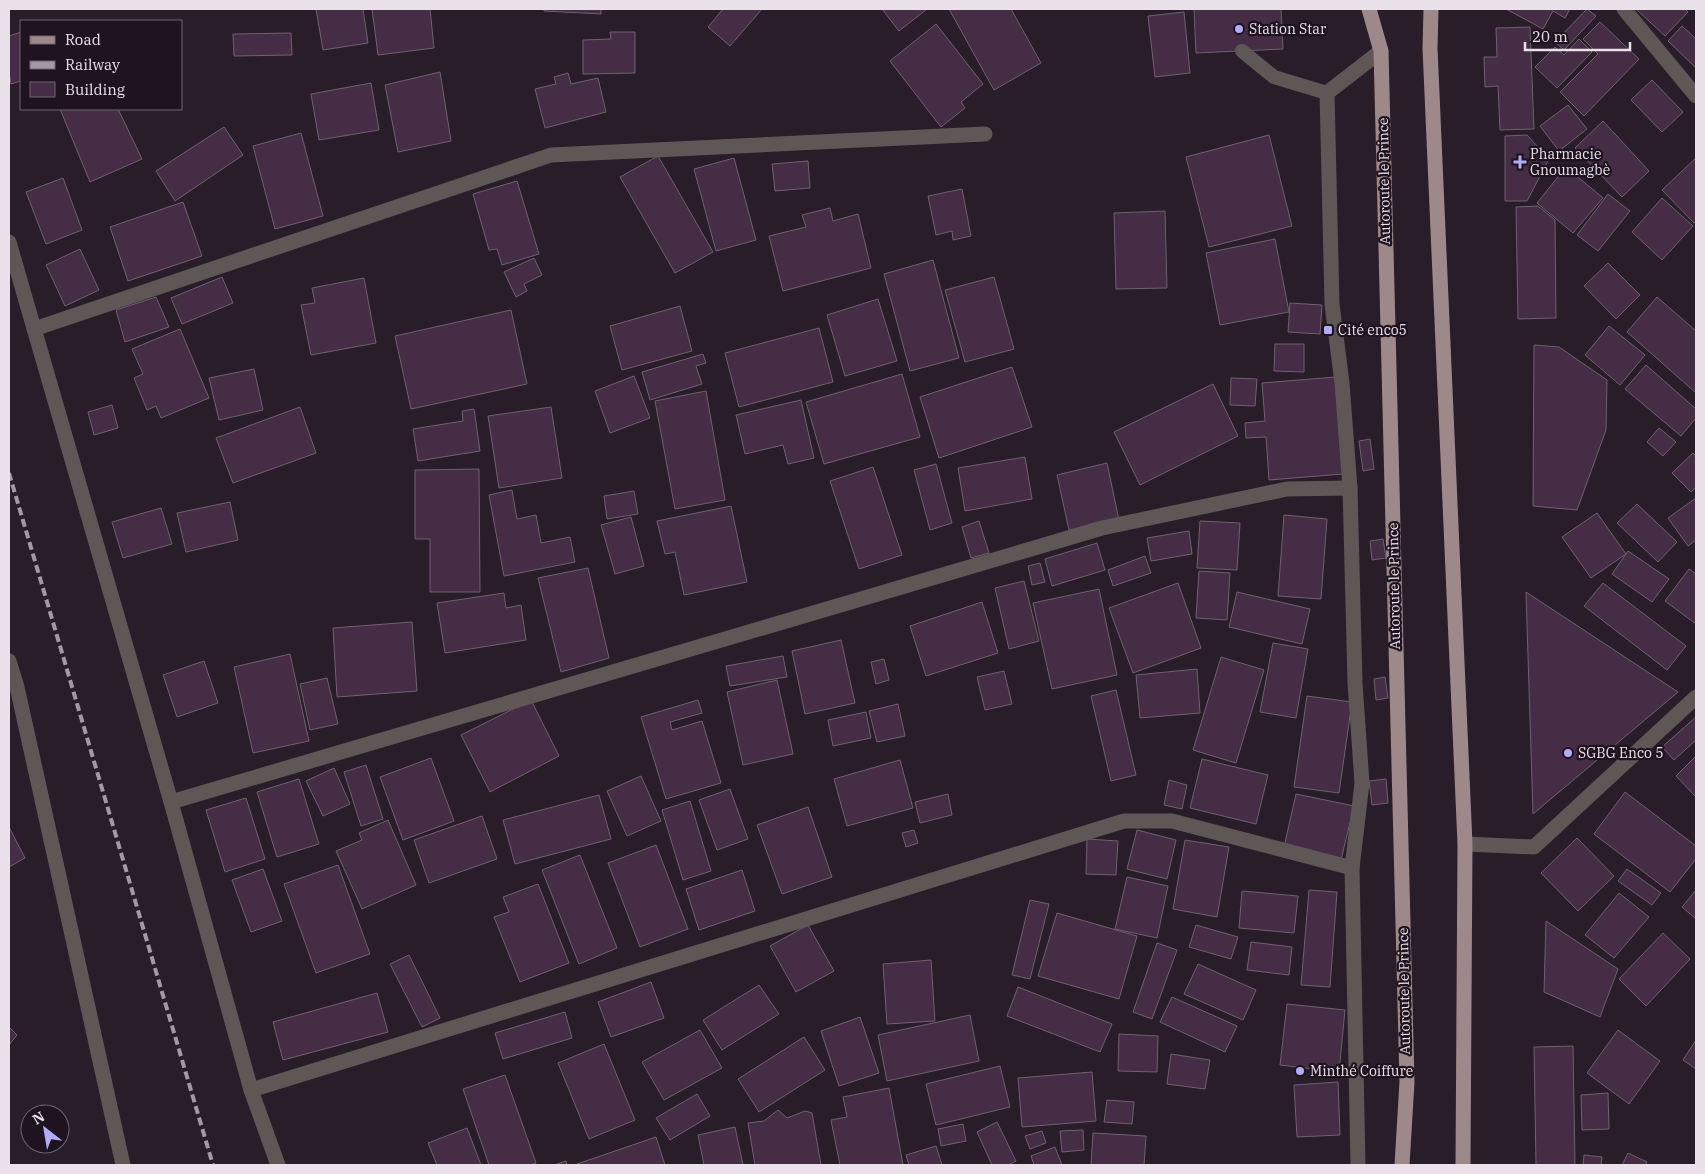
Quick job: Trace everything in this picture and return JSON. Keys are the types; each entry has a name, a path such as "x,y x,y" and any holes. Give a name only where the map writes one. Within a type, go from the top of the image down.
{"main road":[{"name":"Autoroute le Prince","path":"1369,9 1380,51 1407,1082 1402,1165"},
{"path":"1430,9 1430,48 1465,844 1463,1165"}],"street":[{"path":"1624,9 1696,96"},
{"path":"1358,1165 1352,868 1362,783 1356,683 1350,488 1342,383 1332,304 1327,93 1380,51"},
{"path":"34,329 551,154 985,134"},
{"path":"9,242 171,802 251,1090 278,1165"},
{"path":"171,802 1102,528 1287,488 1350,488"},
{"path":"9,661 13,687 123,1165"},
{"path":"1465,844 1534,847 1696,697"},
{"path":"251,1090 1124,821 1172,821 1352,868"}],"lane":[{"path":"1242,51 1274,77 1327,93"}],"building":[{"path":"316,9 363,9 368,43 323,50"},
{"path":"372,9 430,9 434,48 378,55"},
{"path":"544,9 601,9 601,14 544,11"},
{"path":"723,9 762,9 730,46 708,27"},
{"path":"882,9 927,9 899,31"},
{"path":"949,9 1011,9 1041,63 994,90"},
{"name":"Station Star","path":"1194,9 1281,9 1283,49 1196,53"},
{"path":"1506,9 1570,9 1565,18 1553,11 1543,29"},
{"path":"1587,9 1596,16 1564,50 1555,42"},
{"path":"1636,9 1685,9 1688,12 1665,36"},
{"path":"1184,12 1190,73 1155,77 1148,16"},
{"path":"1600,22 1639,59 1584,116 1560,92 1598,54 1583,39"},
{"path":"936,24 983,84 961,102 965,108 941,127 890,61"},
{"path":"1682,26 1696,39 1696,68 1668,41"},
{"path":"1530,27 1534,129 1500,130 1498,86 1485,87 1484,57 1497,57 1496,28"},
{"path":"20,32 20,81 11,84 9,72 9,36"},
{"path":"610,32 635,32 635,73 583,74 583,40 611,39"},
{"path":"291,33 292,55 234,56 233,34"},
{"path":"1579,39 1592,52 1557,88 1535,67 1555,47 1564,55"},
{"path":"440,72 451,141 398,152 385,85"},
{"path":"568,73 571,84 598,78 606,112 545,128 535,89 556,84 554,77"},
{"path":"1652,80 1683,112 1662,132 1631,100"},
{"path":"371,83 379,130 319,140 311,94"},
{"path":"1568,105 1587,129 1559,151 1540,126"},
{"path":"60,110 118,110 142,159 90,182"},
{"path":"1603,121 1649,171 1622,197 1575,148"},
{"path":"224,127 243,155 175,201 156,171"},
{"path":"301,133 323,216 275,229 253,146"},
{"path":"1269,135 1292,226 1209,247 1186,157"},
{"path":"1527,135 1549,159 1527,201 1505,201 1505,136"},
{"path":"658,156 713,252 675,273 620,177"},
{"path":"734,158 756,240 716,251 694,169"},
{"path":"1696,158 1696,221 1694,223 1662,190"},
{"path":"808,161 810,188 775,191 772,164"},
{"path":"1566,167 1603,198 1573,233 1537,203"},
{"path":"63,178 82,230 46,244 26,192"},
{"path":"517,181 539,254 502,265 497,249 489,250 473,194"},
{"path":"962,189 971,236 953,240 952,231 936,235 928,196"},
{"path":"1608,194 1630,211 1598,251 1577,235"},
{"path":"1662,198 1693,226 1662,260 1632,232"},
{"path":"183,202 202,256 128,281 110,227"},
{"path":"1538,206 1555,220 1556,318 1518,319 1516,207"},
{"path":"830,208 833,221 858,214 871,268 783,291 769,236 806,227 802,215"},
{"path":"1165,211 1167,288 1116,289 1114,213"},
{"path":"1275,239 1289,312 1220,325 1206,253"},
{"path":"80,249 99,290 65,306 46,265"},
{"path":"534,258 542,275 524,284 527,291 516,297 504,272"},
{"path":"933,260 959,358 910,371 884,274"},
{"path":"1608,263 1640,295 1616,319 1584,286"},
{"path":"222,277 233,303 182,324 171,298"},
{"path":"994,277 1014,349 965,362 945,290"},
{"path":"364,278 376,343 311,355 301,305 315,303 312,288"},
{"path":"156,297 169,327 125,342 116,310"},
{"path":"1657,297 1696,331 1696,393 1627,332"},
{"path":"878,299 897,361 845,376 827,315"},
{"path":"1290,303 1322,305 1320,334 1288,332"},
{"path":"680,306 692,351 622,370 610,326"},
{"path":"511,310 527,384 411,409 395,336"},
{"path":"1609,326 1645,355 1620,385 1585,355"},
{"path":"819,328 833,382 739,407 725,353"},
{"path":"180,329 209,398 161,418 156,406 147,410 134,378 143,374 132,349"},
{"path":"1275,344 1304,344 1304,372 1274,371"},
{"path":"1534,345 1559,347 1607,380 1606,430 1577,510 1533,506"},
{"path":"703,354 706,363 696,366 702,384 650,400 642,372"},
{"path":"1646,365 1696,409 1696,418 1681,436 1625,389"},
{"path":"1012,367 1032,427 939,458 920,397"},
{"path":"254,369 263,410 219,420 209,378"},
{"path":"902,374 920,437 824,464 806,402"},
{"path":"634,376 650,418 610,433 595,391"},
{"path":"1336,377 1343,474 1269,480 1266,437 1246,438 1245,423 1265,421 1262,383"},
{"path":"1231,378 1257,379 1255,406 1230,405"},
{"path":"1213,384 1238,436 1140,485 1114,432"},
{"path":"706,391 725,500 675,509 655,401"},
{"path":"801,400 814,458 788,464 783,445 745,454 736,415"},
{"path":"112,405 118,428 94,435 88,412"},
{"path":"300,407 316,453 233,483 216,438"},
{"path":"551,407 562,478 499,488 488,416"},
{"path":"474,409 480,451 418,461 413,429 463,421 462,411"},
{"path":"1659,428 1676,442 1663,456 1647,442"},
{"path":"1370,439 1374,469 1363,471 1359,441"},
{"path":"1693,453 1696,456 1696,487 1691,492 1672,473"},
{"path":"1025,457 1032,499 965,511 958,468"},
{"path":"1107,463 1119,520 1069,530 1057,475"},
{"path":"936,464 952,523 930,530 914,470"},
{"path":"873,467 902,555 859,569 830,481"},
{"path":"479,469 480,592 430,592 430,539 415,539 415,470"},
{"path":"512,490 517,519 536,515 541,543 570,537 575,562 504,576 489,495"},
{"path":"634,491 638,514 607,519 604,496"},
{"path":"1696,498 1696,540 1688,546 1668,518"},
{"path":"230,502 238,540 186,552 177,513"},
{"path":"1637,504 1677,542 1658,562 1617,523"},
{"path":"731,506 747,582 684,595 675,552 665,554 657,521"},
{"path":"161,508 172,544 123,558 112,522"},
{"path":"1597,513 1626,554 1591,578 1562,537"},
{"path":"1284,515 1327,519 1321,599 1278,596"},
{"path":"631,517 644,566 615,574 601,525"},
{"path":"979,521 989,553 971,558 962,527"},
{"path":"1200,521 1240,523 1237,570 1197,568"},
{"path":"1189,531 1192,554 1151,561 1147,538"},
{"path":"1383,539 1386,558 1372,560 1370,541"},
{"path":"1097,543 1105,570 1052,586 1045,559"},
{"path":"1628,551 1669,579 1652,602 1612,574"},
{"path":"1145,556 1151,573 1113,586 1108,570"},
{"path":"1040,563 1045,582 1032,585 1028,566"},
{"path":"588,568 609,658 561,672 538,578"},
{"path":"1689,569 1696,574 1696,624 1665,601"},
{"path":"1199,571 1230,573 1227,620 1196,618"},
{"path":"1024,581 1039,641 1009,649 995,588"},
{"path":"1178,583 1201,648 1133,673 1109,608"},
{"path":"1603,583 1686,646 1667,670 1584,606"},
{"path":"1099,589 1117,675 1052,689 1033,603"},
{"path":"1237,592 1310,609 1302,644 1229,627"},
{"name":"SGBG Enco 5","path":"1526,592 1678,692 1533,814"},
{"path":"504,593 506,608 521,605 526,640 445,653 437,603"},
{"path":"982,602 998,653 926,676 910,626"},
{"path":"412,622 417,691 337,697 333,628"},
{"path":"841,640 855,703 805,714 792,651"},
{"path":"1273,643 1308,649 1296,718 1260,712"},
{"path":"290,654 309,741 253,753 234,667"},
{"path":"783,656 787,677 730,686 726,666"},
{"path":"1221,657 1264,670 1236,763 1193,750"},
{"path":"884,659 889,680 876,684 871,662"},
{"path":"204,661 218,703 177,717 163,675"},
{"path":"1197,669 1200,713 1140,718 1136,675"},
{"path":"1004,671 1012,704 985,710 977,677"},
{"path":"1385,677 1388,698 1376,700 1374,679"},
{"path":"327,678 338,724 310,730 300,684"},
{"path":"777,680 793,754 743,765 727,692"},
{"path":"1116,690 1136,775 1111,781 1091,696"},
{"path":"1307,696 1352,702 1339,793 1294,787"},
{"path":"531,700 559,756 490,792 461,735"},
{"path":"698,700 702,713 670,722 672,730 702,721 721,783 666,799 641,717"},
{"path":"898,704 905,736 877,742 869,711"},
{"path":"866,712 871,738 833,746 828,720"},
{"path":"1696,717 1696,740 1674,760 1662,747"},
{"path":"1696,756 1696,797 1676,776"},
{"path":"431,758 454,821 403,840 380,777"},
{"path":"1202,759 1268,775 1256,824 1190,808"},
{"path":"900,760 913,808 847,826 834,779"},
{"path":"366,765 383,819 361,826 344,772"},
{"path":"334,768 350,804 323,816 306,781"},
{"path":"641,776 661,821 627,836 607,791"},
{"path":"299,779 319,844 277,857 257,792"},
{"path":"1386,779 1388,803 1372,805 1369,781"},
{"path":"1169,780 1187,785 1182,809 1164,805"},
{"path":"730,789 748,839 717,850 699,800"},
{"path":"1625,792 1696,846 1696,859 1670,892 1594,834"},
{"path":"948,794 952,815 920,823 915,802"},
{"path":"1296,794 1354,806 1341,860 1284,847"},
{"path":"599,795 611,839 515,864 503,820"},
{"path":"246,798 265,859 225,872 206,810"},
{"path":"690,801 711,871 683,880 662,810"},
{"path":"808,807 832,877 782,894 757,825"},
{"path":"482,816 497,859 429,883 414,840"},
{"path":"388,820 416,885 362,909 336,851 362,840 359,833"},
{"path":"9,827 25,858 9,867"},
{"path":"914,830 918,843 906,847 902,833"},
{"path":"1137,830 1176,840 1167,879 1127,869"},
{"path":"1577,838 1614,876 1578,911 1541,873"},
{"path":"1087,839 1118,841 1116,875 1086,874"},
{"path":"1185,840 1229,847 1217,917 1173,909"},
{"path":"656,845 688,929 640,947 608,863"},
{"path":"580,855 617,948 579,964 542,870"},
{"path":"338,865 370,954 316,973 284,884"},
{"path":"263,869 282,921 251,932 232,880"},
{"path":"1627,869 1661,893 1652,905 1618,881"},
{"path":"742,870 755,911 699,930 686,889"},
{"path":"1127,877 1168,886 1157,938 1115,929"},
{"path":"538,884 569,963 520,982 494,917 509,912 503,897"},
{"path":"1309,890 1337,892 1330,987 1301,985"},
{"path":"1696,890 1696,919 1682,907"},
{"path":"1242,891 1298,896 1294,933 1239,928"},
{"path":"1619,893 1649,917 1614,958 1585,935"},
{"path":"1030,900 1049,904 1030,979 1012,975"},
{"path":"1057,913 1137,936 1119,999 1038,976"},
{"path":"1546,921 1618,969 1600,1017 1544,992"},
{"path":"808,925 834,971 796,992 770,946"},
{"path":"1196,925 1238,937 1231,959 1189,947"},
{"path":"1663,933 1690,959 1646,1006 1619,979"},
{"path":"1251,942 1292,947 1289,975 1247,970"},
{"path":"1157,943 1177,950 1152,1019 1133,1012"},
{"path":"409,955 440,1018 422,1027 390,964"},
{"path":"931,960 935,1021 887,1024 883,964"},
{"path":"1198,964 1256,990 1243,1020 1184,994"},
{"path":"651,982 664,1018 611,1037 598,1002"},
{"path":"759,985 779,1014 722,1050 703,1020"},
{"path":"1018,987 1112,1024 1100,1052 1007,1016"},
{"path":"377,993 388,1032 283,1060 273,1022"},
{"path":"1172,997 1237,1026 1225,1052 1160,1022"},
{"path":"1287,1004 1345,1010 1339,1072 1280,1065"},
{"path":"565,1012 572,1038 503,1059 495,1033"},
{"path":"970,1015 979,1061 887,1081 878,1035"},
{"path":"860,1017 879,1073 839,1086 821,1031"},
{"path":"9,1027 17,1035 9,1045"},
{"path":"700,1030 722,1068 664,1100 642,1062"},
{"path":"1618,1030 1660,1061 1629,1104 1587,1073"},
{"path":"1119,1034 1158,1036 1157,1072 1118,1071"},
{"path":"804,1037 825,1070 759,1112 738,1079"},
{"path":"1696,1040 1696,1069 1683,1060"},
{"path":"604,1044 635,1120 589,1139 558,1063"},
{"path":"1573,1046 1575,1165 1536,1165 1534,1047"},
{"path":"1171,1054 1210,1060 1205,1089 1167,1084"},
{"path":"1000,1066 1010,1107 936,1125 926,1084"},
{"path":"1092,1072 1096,1121 1022,1127 1018,1078"},
{"path":"505,1075 536,1163 530,1165 489,1165 463,1089"},
{"path":"1338,1082 1340,1135 1297,1137 1294,1085"},
{"path":"889,1088 903,1165 840,1165 831,1120 847,1117 843,1097"},
{"path":"1608,1093 1609,1129 1582,1130 1581,1095"},
{"path":"697,1094 710,1116 670,1140 656,1118"},
{"path":"1107,1100 1134,1102 1132,1124 1104,1122"},
{"path":"778,1110 787,1118 805,1111 812,1113 821,1165 755,1165 748,1123 764,1121"},
{"path":"997,1122 1016,1161 1008,1165 992,1165 977,1132"},
{"path":"963,1124 966,1141 941,1146 938,1129"},
{"path":"735,1127 743,1165 704,1165 698,1135"},
{"path":"467,1128 481,1165 437,1165 428,1143"},
{"path":"1083,1130 1084,1150 1062,1152 1060,1131"},
{"path":"1042,1131 1046,1143 1030,1149 1025,1136"},
{"path":"1093,1133 1146,1136 1144,1165 1091,1165"},
{"path":"656,1137 665,1165 577,1164"},
{"path":"936,1146 942,1165 909,1165 906,1155"},
{"path":"1055,1147 1062,1165 1034,1165 1031,1156"},
{"path":"1628,1153 1647,1162 1646,1165 1622,1165"},
{"path":"1584,1155 1602,1157 1601,1165 1583,1165"},
{"path":"566,1161 567,1165 554,1165"}],"railway":[{"path":"9,473 213,1165"}],"place":[{"name":"Station Star","path":"1239,29"},
{"name":"Pharmacie Gnoumagbè","path":"1520,162"},
{"name":"Cité enco5","path":"1328,330"},
{"name":"SGBG Enco 5","path":"1568,753"},
{"name":"Minthé Coiffure","path":"1300,1071"}]}
